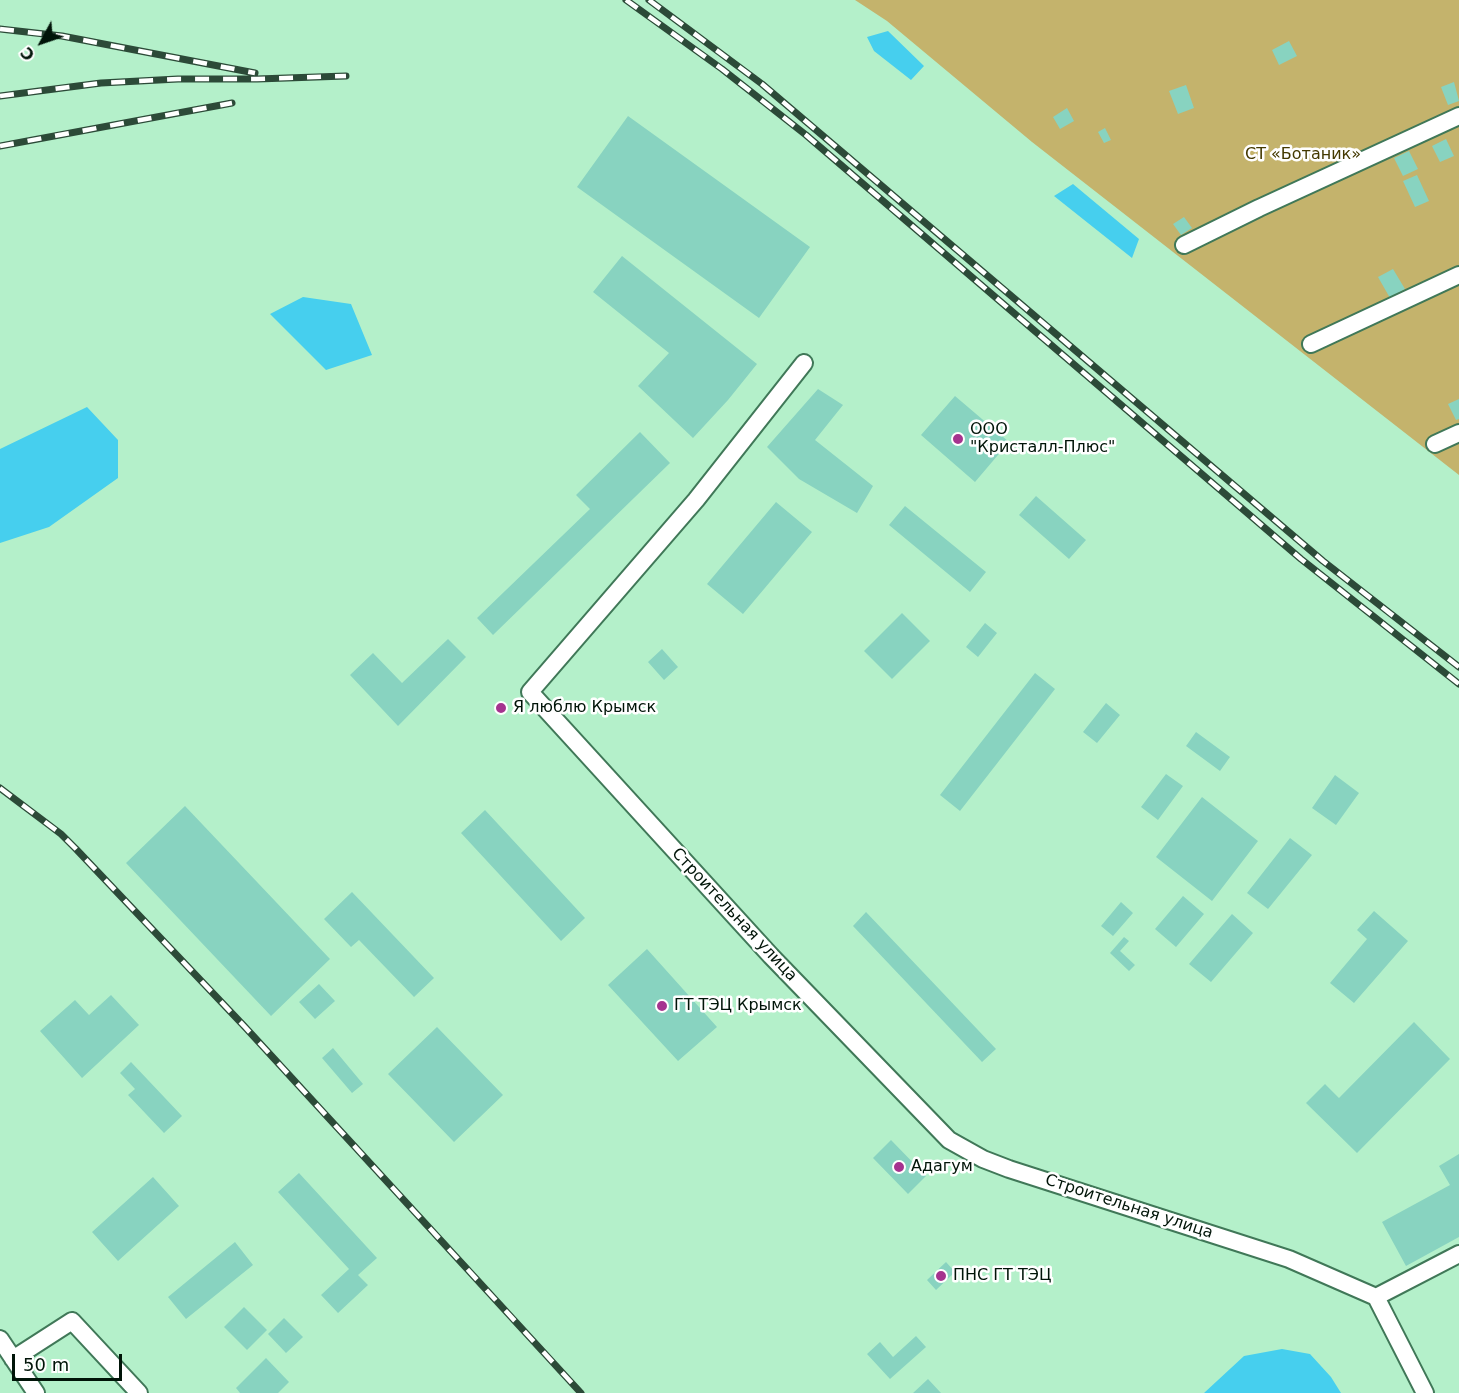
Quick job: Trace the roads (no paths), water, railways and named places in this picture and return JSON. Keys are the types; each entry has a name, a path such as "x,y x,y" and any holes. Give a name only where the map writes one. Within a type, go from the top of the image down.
{"street":[{"path":"1184,245 1459,116"},
{"path":"1311,345 1459,275"},
{"name":"Строительная улица","path":"804,363 696,500 530,692 771,956 949,1140 983,1159 1010,1169 1289,1259 1376,1297"},
{"path":"1435,444 1459,433"},
{"path":"1425,1393 1376,1297 1459,1254"},
{"path":"13,1359 72,1321 139,1393"},
{"path":"0,1339 36,1393"}],"water":[{"path":"888,31 924,66 911,80 874,51 867,37"},
{"path":"1073,184 1139,239 1132,258 1054,196"},
{"path":"303,297 351,304 372,355 326,370 270,314"},
{"path":"87,407 118,440 118,478 49,527 0,543 0,449"},
{"path":"1282,1349 1310,1354 1331,1377 1341,1393 1204,1393 1244,1356"}],"railway":[{"path":"626,0 722,69 806,135 1301,559 1459,684"},
{"path":"649,0 762,84 1323,561 1459,667"},
{"path":"0,29 62,36 255,73"},
{"path":"0,96 101,83 346,76"},
{"path":"0,146 232,103"},
{"path":"0,788 61,834 76,849 245,1027 581,1393"}],"place":[{"name":"ООО \"Кристалл-Плюс\"","path":"958,439"},
{"name":"Я люблю Крымск","path":"501,708"},
{"name":"ГТ ТЭЦ Крымск","path":"662,1006"},
{"name":"Адагум","path":"899,1167"},
{"name":"ПНС ГТ ТЭЦ","path":"941,1276"}],"park label":[{"name":"СТ «Ботаник»","path":"1303,155"}]}
